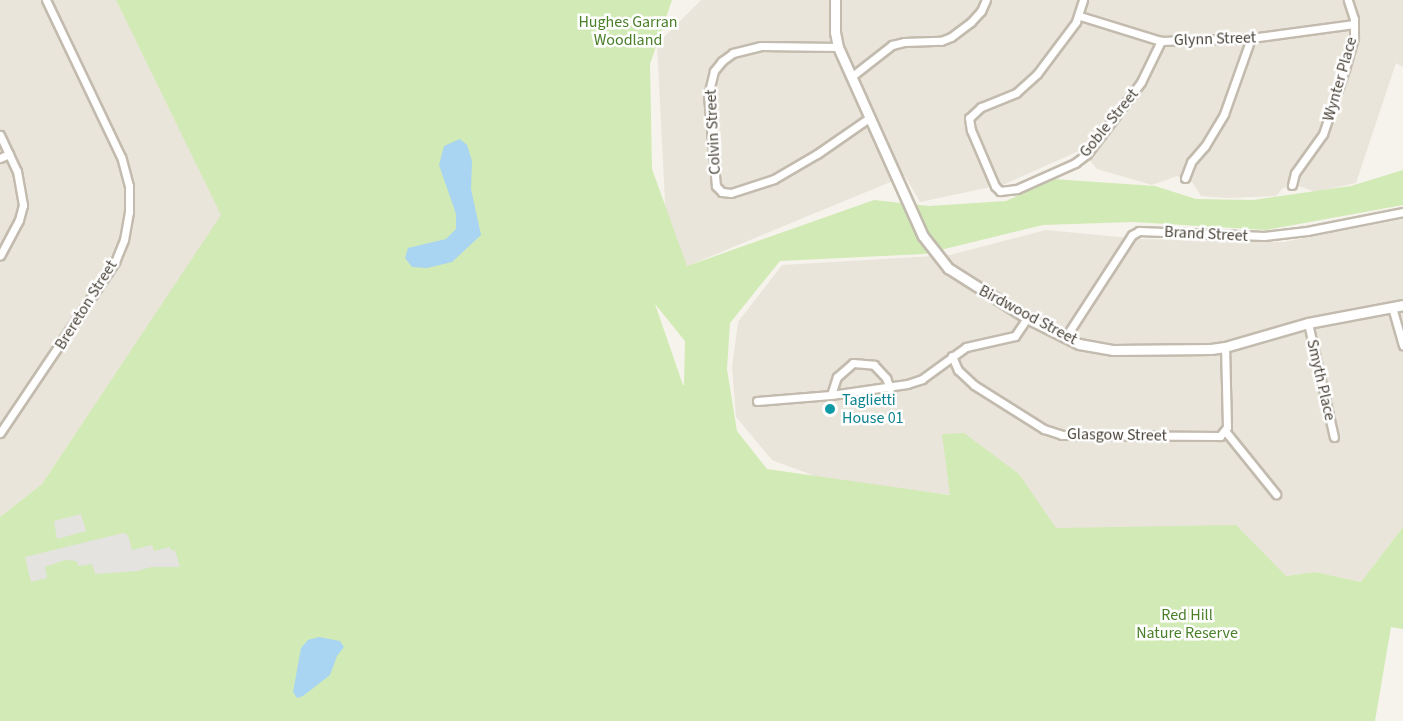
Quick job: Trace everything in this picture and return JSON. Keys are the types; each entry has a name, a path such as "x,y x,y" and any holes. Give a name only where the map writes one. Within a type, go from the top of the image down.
{"street":[{"name":"Brereton Street","path":"0,433 115,262 124,240 129,212 129,186 122,157 46,0"},
{"name":"Birdwood Street","path":"835,0 834,32 838,47 916,224 935,254 948,268 1027,318 1065,338 1113,351 1225,347 1308,323 1403,304"},
{"path":"851,77 892,45 904,42 941,41 951,37 981,12 986,0"},
{"name":"Goble Street","path":"1083,0 1080,16 1026,86 981,107 969,118 971,129 994,186 1000,191 1017,189 1075,163 1087,154 1141,82 1161,41"},
{"name":"Wynter Place","path":"1292,185 1295,173 1314,148 1330,119 1351,48 1354,24 1348,0"},
{"name":"Glynn Street","path":"1080,16 1161,41 1251,38 1354,24"},
{"path":"1185,178 1191,162 1205,146 1224,114 1251,38"},
{"name":"Colvin Street","path":"838,47 761,46 732,53 722,61 714,71 708,95 716,186 722,192 731,193 774,179 817,154 869,118"},
{"path":"0,135 21,187 22,205 19,220 0,255"},
{"path":"0,158 9,154"},
{"name":"Brand Street","path":"1065,338 1132,235 1139,231 1264,236 1403,212"},
{"path":"1392,307 1403,345"},
{"path":"757,401 890,388 922,380 966,347 1015,336 1027,318"},
{"name":"Smyth Place","path":"1308,323 1334,437"},
{"path":"1225,347 1226,432 1276,494"},
{"name":"Glasgow Street","path":"952,356 958,370 974,385 1044,429 1062,435 1220,436 1226,432"},
{"path":"831,395 837,377 844,368 853,363 874,364 886,378 890,388"}],"shaded area":[{"path":"0,0 116,0 222,215 42,484 0,517"},
{"path":"701,0 1403,0 1403,67 1396,63 1356,183 1315,192 1299,186 1283,188 1276,196 1226,198 1201,196 1192,182 1177,176 1152,185 1097,169 1081,150 1005,184 920,202 905,176 680,269 668,262 657,44"},
{"path":"1403,219 1403,527 1361,582 1315,572 1239,582 1096,594 952,495 820,478 772,460 736,417 732,367 738,322 782,265 950,255 1046,230 1140,239 1284,242"},
{"path":"81,514 86,531 57,539 54,521"},
{"path":"123,533 128,535 132,550 152,545 154,551 170,547 171,551 175,550 180,567 151,567 138,571 95,574 92,564 79,566 76,561 65,560 45,567 47,578 31,582 25,557"}],"green space":[{"path":"116,0 672,0 650,64 652,169 687,266 874,200 929,206 1006,201 1053,179 1155,186 1196,199 1253,200 1351,186 1403,170 1403,205 1266,230 1133,222 1043,225 924,254 780,261 730,323 727,369 737,431 767,469 950,495 942,434 964,433 1019,474 1056,528 1236,525 1286,576 1315,572 1361,582 1403,527 1403,629 1391,627 1375,721 0,721 0,517 42,484 221,215","holes":["655,304 685,341 683,385"]}],"water":[{"path":"460,139 467,145 472,161 471,189 481,235 452,262 427,268 412,267 405,258 408,248 446,239 456,229 456,214 439,165 444,146"},
{"path":"319,637 340,641 344,647 337,656 330,675 297,698 293,692 301,648 308,640"}],"place":[{"name":"Taglietti House 01","path":"830,409"}],"park label":[{"name":"Hughes Garran Woodland","path":"628,31"},
{"name":"Red Hill Nature Reserve","path":"1187,624"}]}
